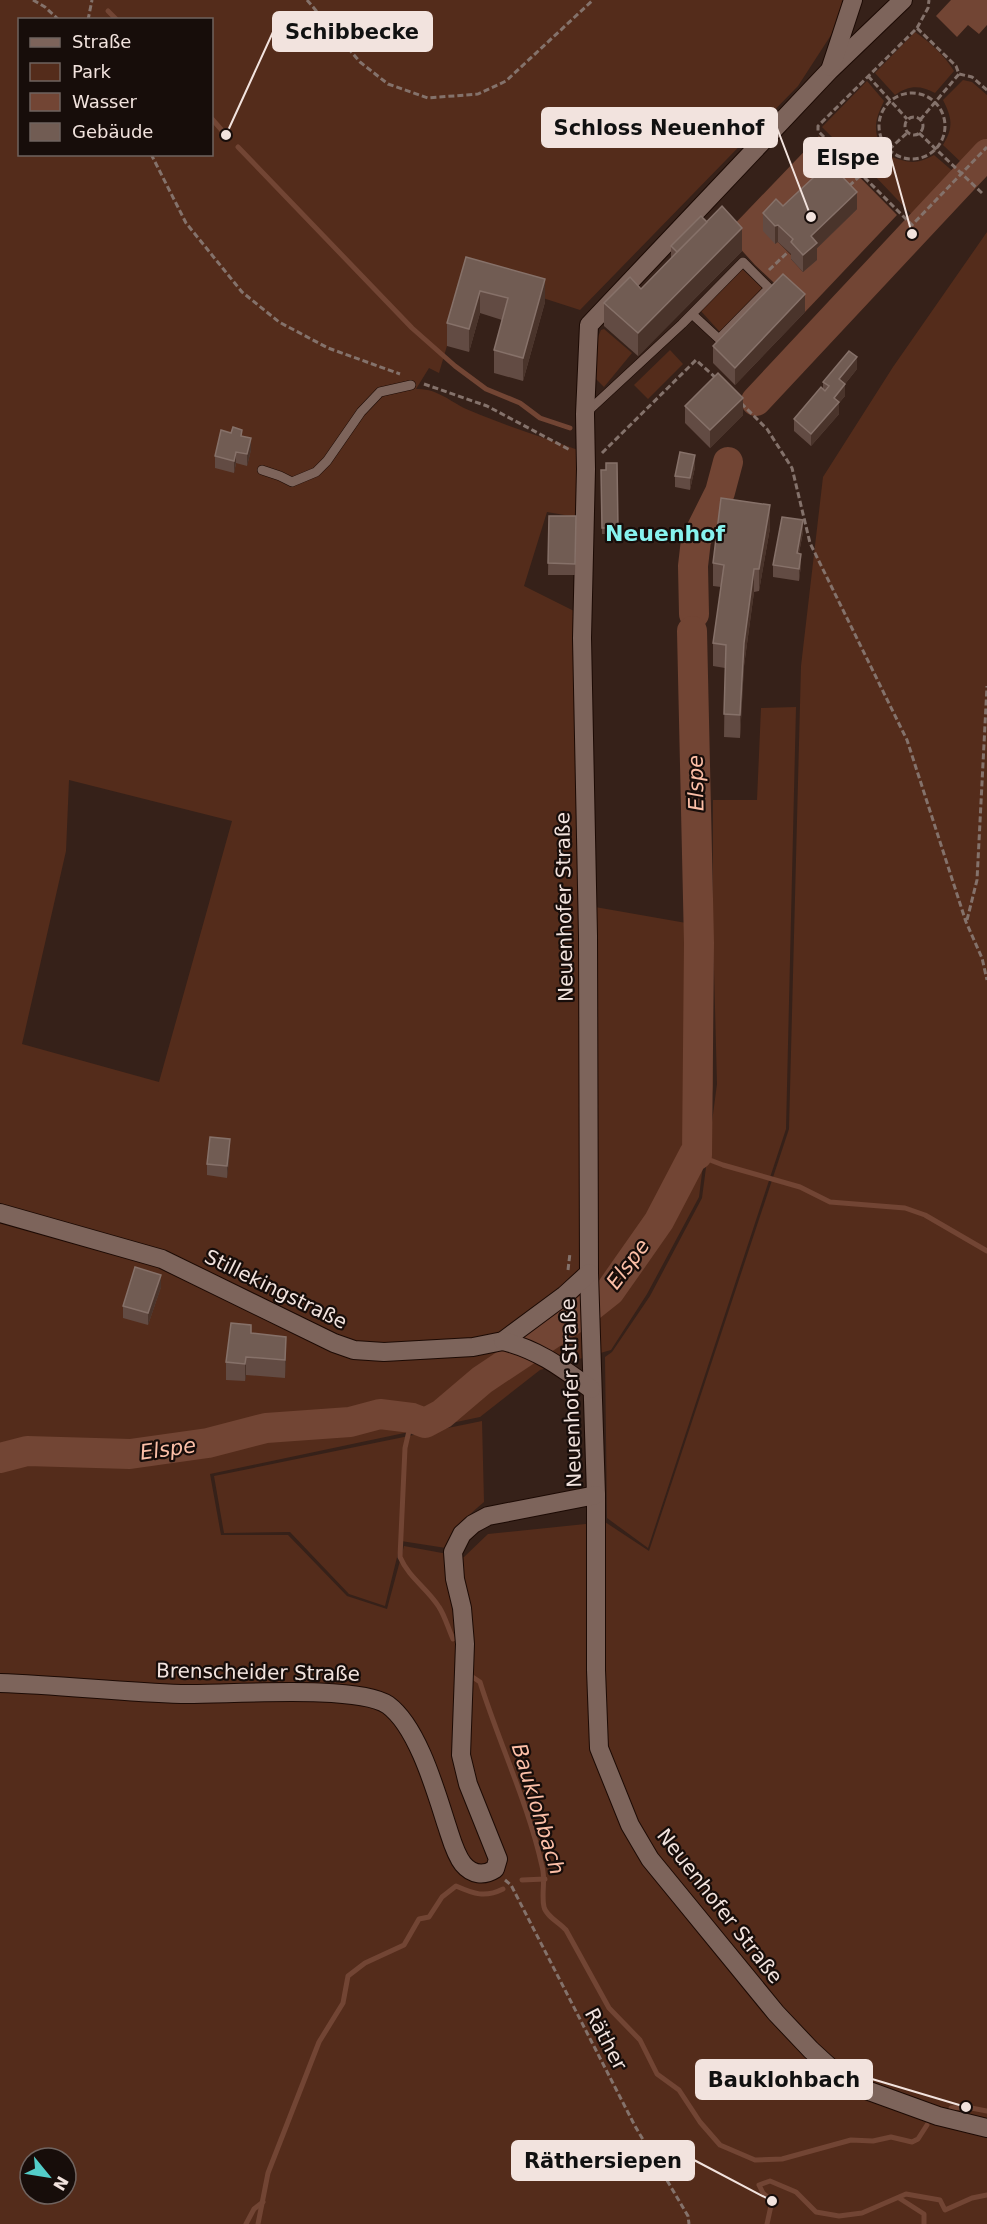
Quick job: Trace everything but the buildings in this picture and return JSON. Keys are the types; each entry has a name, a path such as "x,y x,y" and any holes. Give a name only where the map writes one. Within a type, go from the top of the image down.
{"street":[{"path":"830,71 853,0"},
{"name":"Neuenhofer Straße","path":"903,0 830,71 589,325 585,414 582,638 588,948 589,1273 596,1495 596,1670 599,1748 630,1825 650,1859 776,2013 811,2050 847,2082 938,2116 987,2128"},
{"name":"Stillekingstraße","path":"0,1213 162,1259 334,1343 354,1350 384,1352 512,1343 589,1273"},
{"path":"512,1343 545,1356 591,1389"},
{"path":"495,1869 498,1859 496,1850 487,1834 468,1784 461,1755 465,1644 462,1608 454,1579 453,1552 462,1534 473,1524 488,1516 596,1495"},
{"name":"Brenscheider Straße","path":"0,1683 182,1694 317,1693 373,1698 388,1706 407,1726 422,1755 455,1848 464,1864 474,1872 484,1875 495,1869"}],"lane":[{"path":"585,414 692,314 743,262 769,288 719,339 692,314"},
{"path":"262,470 292,482 316,472 327,461 361,411 380,392 411,385"}],"path":[{"path":"33,0 57,18"},
{"path":"88,18 92,0"},
{"path":"307,0 360,62 388,84 428,98 478,94 506,81 593,0"},
{"path":"929,0 928,8 918,28 818,126 818,131 912,225 987,147"},
{"path":"918,28 956,66 959,74"},
{"path":"959,74 972,77 987,90"},
{"path":"921,120 959,74"},
{"path":"868,75 907,119"},
{"path":"915,92 926,94 936,101 941,108 945,130 942,141 935,149 918,158 901,157 889,150 881,139 879,127 881,113 892,100 915,92"},
{"path":"907,133 904,124 907,119 914,117 921,120"},
{"path":"919,134 923,127 921,120"},
{"path":"842,194 907,133"},
{"path":"907,133 919,134"},
{"path":"919,134 983,194"},
{"path":"152,156 186,223 242,292 279,322 328,348 412,378 411,385 427,384 487,406 586,464 696,360 720,382"},
{"path":"767,272 788,252"},
{"path":"736,398 767,429 792,468 810,543 907,740 966,922 982,958 987,980"},
{"path":"966,922 977,880 987,686"},
{"name":"Räther","path":"495,1869 511,1885 589,2040 635,2126 688,2216 689,2224"}],"green space":[{"path":"0,0 844,0 833,32 798,86 580,310 468,274 439,373 429,368 416,389 438,393 464,408 578,450 576,517 547,512 524,586 574,611 578,904 709,927 713,1086 699,1197 647,1294 611,1350 540,1370 480,1417 210,1474 221,1535 288,1535 347,1596 387,1609 404,1546 464,1557 488,1534 605,1522 649,1551 789,1129 801,666 823,477 893,367 987,232 987,2224 0,2224","holes":["69,780 232,821 159,1082 22,1044 66,851"]},
{"path":"915,32 937,50 954,71 935,93 915,87 905,89 895,95 875,73"},
{"path":"963,80 972,82 987,95 987,142 964,165 943,145 949,133 950,122 943,100"},
{"path":"867,81 884,101 876,124 881,148 863,168 822,127"},
{"path":"934,155 956,174 915,218 872,173 889,156 912,162"},
{"path":"742,269 762,288 723,331 719,331 700,310"},
{"path":"604,329 632,353 604,387 595,378 597,339 601,330"},
{"path":"670,350 683,364 648,399 634,385"},
{"path":"796,707 786,1129 648,1548 607,1518 605,1357 612,1352 650,1296 702,1198 717,1084 713,931 713,800 757,800 761,708"},
{"path":"482,1421 484,1502 462,1523 446,1548 401,1541 385,1606 349,1594 290,1532 224,1533 214,1476"}],"water":[{"path":"951,0 987,0 987,25 979,34 968,25 957,37 936,16"},
{"path":"819,136 897,215 805,312 755,265 726,233","holes":["857,209 811,254 803,272 791,259 793,257 778,242"]}],"waterway":[{"path":"108,11 115,18"},
{"path":"213,120 226,135"},
{"path":"238,147 412,328 455,366 486,389 520,403 540,418 570,428"},
{"name":"Elspe","path":"756,401 987,154"},
{"name":"Elspe","path":"694,614 693,566 696,540 720,492 728,462"},
{"name":"Elspe","path":"0,1458 27,1451 130,1454 208,1443 266,1428 350,1422 380,1414 412,1418 425,1423 442,1414 482,1380 581,1314 610,1291 659,1221 694,1154 697,1155 699,943 692,631"},
{"path":"697,1155 723,1165 800,1187 830,1202 905,1208 925,1215 987,1251"},
{"name":"Bauklohbach","path":"412,1418 405,1448 400,1557 408,1571 439,1607 453,1639"},
{"name":"Bauklohbach","path":"471,1676 480,1682 529,1819 543,1871 545,1910 566,1930 609,2008 640,2040 657,2074 679,2090 700,2122 720,2145 755,2160 782,2159 851,2140 873,2141 891,2137 912,2142 918,2139 927,2125"},
{"path":"522,1880 545,1879"},
{"path":"258,2224 268,2173 319,2042 343,2003 348,1976 365,1963 404,1945 419,1919 429,1917 442,1897 456,1886 480,1894 503,1889"},
{"name":"Bauklohbach","path":"951,2108 966,2107 987,2111"},
{"path":"767,2224 772,2201 763,2193 759,2185 770,2181 796,2192 816,2212 839,2216 862,2213 906,2194 940,2200 945,2210 972,2198 987,2195"},
{"path":"899,2198 924,2214 924,2224"},
{"path":"246,2224 254,2209 263,2202"}],"place":[{"name":"Schibbecke","path":"226,135"},
{"name":"Schloss Neuenhof","path":"811,217"},
{"name":"Elspe","path":"912,234"},
{"name":"Bauklohbach","path":"966,2107"},
{"name":"Räthersiepen","path":"772,2201"}],"district":[{"name":"Neuenhof","path":"665,533"}]}
